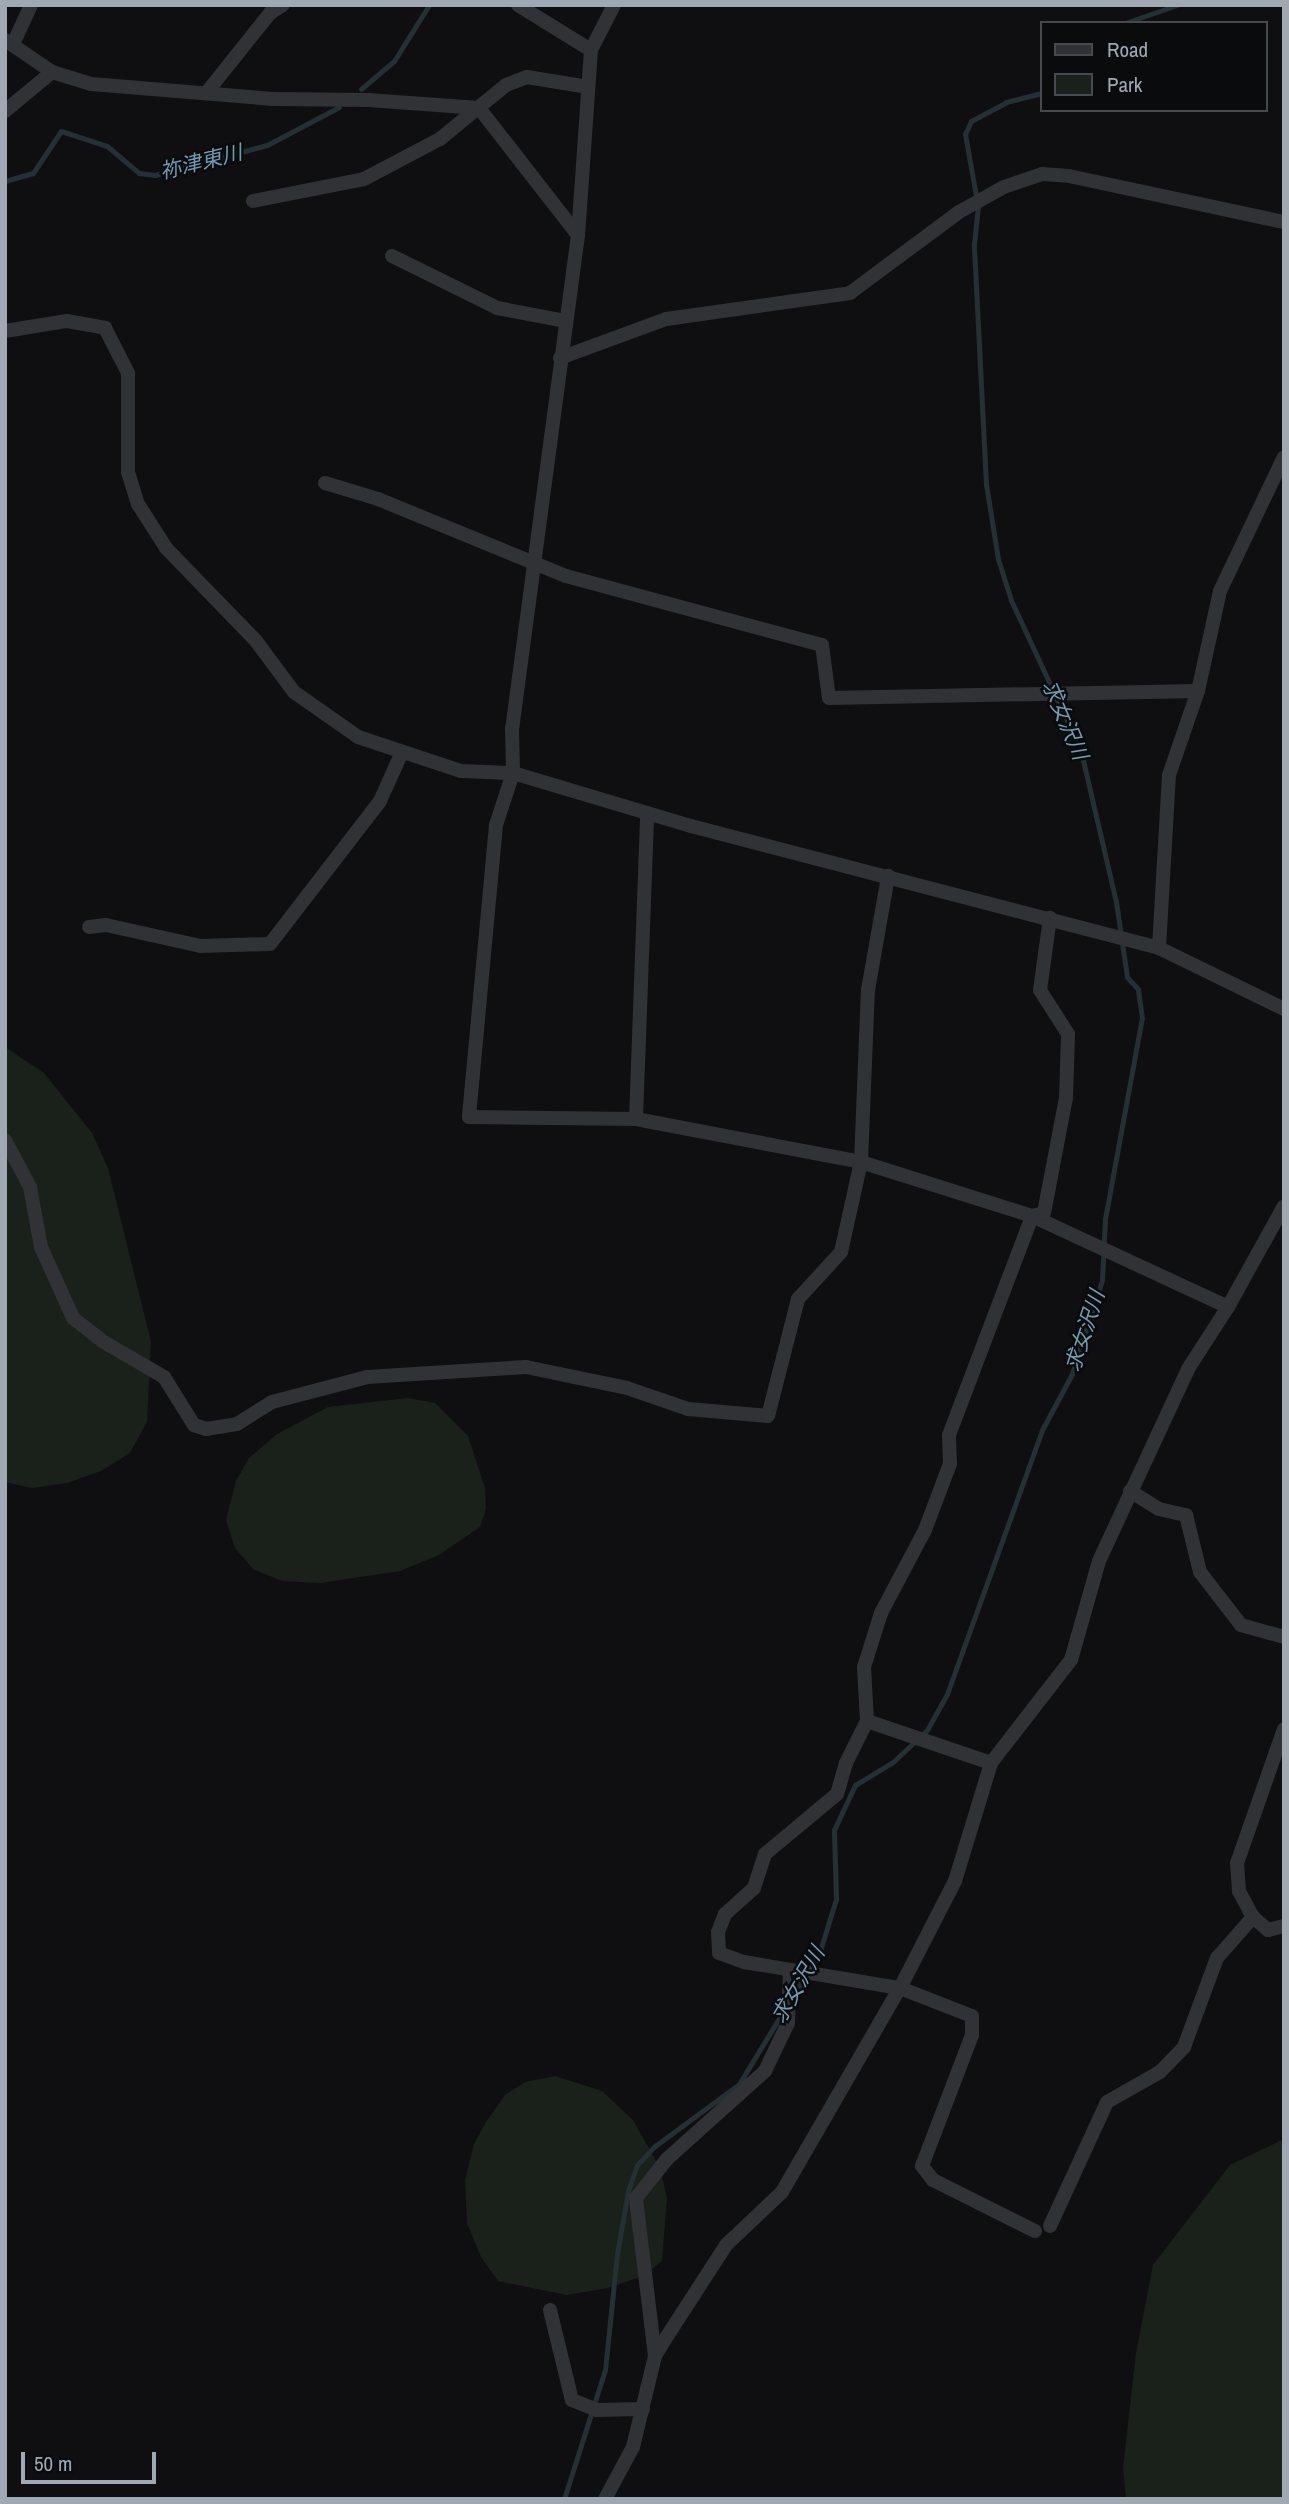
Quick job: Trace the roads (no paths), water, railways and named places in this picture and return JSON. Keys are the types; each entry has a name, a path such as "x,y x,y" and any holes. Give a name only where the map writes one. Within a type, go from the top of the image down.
{"street":[{"path":"31,5 10,41 52,72 91,84 479,107 578,235"},
{"path":"207,92 270,13 282,5"},
{"path":"518,5 591,50"},
{"path":"614,5 591,50 578,235 559,358 536,565 512,728 513,773 496,825 469,1117 636,1119 861,1163 1032,1216 1228,1307"},
{"path":"5,111 52,72"},
{"path":"253,201 365,179 440,139 506,85 527,77 588,87"},
{"path":"559,358 666,319 850,293 960,212 1004,187 1042,174 1069,176 1284,222"},
{"path":"392,256 497,308 565,321"},
{"path":"5,331 68,321 105,328 128,373 128,472 138,504 166,548 256,641 294,692 358,737 461,771 513,773 648,814 1159,948 1284,1009"},
{"path":"1159,948 1169,775 1198,691 1220,591 1284,457"},
{"path":"325,484 378,499 536,565 822,645 829,698 1198,691"},
{"path":"89,928 106,925 201,946 270,944 380,801 402,752"},
{"path":"636,1119 648,814"},
{"path":"5,1140 30,1187 41,1247 73,1318 102,1341 164,1377 185,1416 206,1429 237,1423 298,1393 367,1377 526,1367 628,1388 688,1409 768,1416 798,1299 841,1252 861,1163 868,990 888,876"},
{"path":"1032,1216 1044,1213 1066,1098 1068,1034 1040,990 1050,918"},
{"path":"655,2356 726,2245 782,2192 900,1989 955,1881 991,1763 1071,1660 1099,1561 1188,1368 1228,1307 1284,1206"},
{"path":"1032,1216 949,1436 950,1464 925,1530 881,1613 864,1667 867,1721 846,1763 837,1794 765,1854 754,1888 725,1914 718,1932 719,1953 790,1971 900,1989 972,2016 972,2035 922,2166 933,2180 1035,2231"},
{"path":"1130,1492 1159,1509 1186,1515 1200,1572 1241,1625 1284,1637"},
{"path":"867,1721 991,1763"},
{"path":"1284,1729 1237,1863 1239,1891 1253,1917 1268,1930 1284,1926"},
{"path":"1050,2226 1107,2102 1160,2072 1185,2047 1217,1958 1253,1917"},
{"path":"605,2499 633,2447 655,2356 636,2198 667,2159 765,2071 788,2023 790,1971"},
{"path":"550,2311 572,2400 597,2410 643,2409"}],"waterway":[{"name":"祢津東川","path":"361,89 394,61 429,5"},
{"name":"求女沢川","path":"1131,21 1177,5"},
{"name":"求女沢川","path":"793,1996 820,1951 836,1899 834,1830 855,1785 893,1762 927,1730 947,1694 1043,1428 1072,1374 1102,1280 1105,1219 1142,1018 1138,989 1127,977 1116,902 1081,751 1011,600 998,559 986,484 974,244 978,207 965,134 971,121 1006,102 1040,94"},
{"name":"祢津東川","path":"5,181 33,173 61,131 107,146 139,173 155,175 267,145 339,107"},
{"name":"求女沢川","path":"564,2499 605,2370 617,2254 628,2191 637,2165 655,2146 739,2084 784,2010"}]}
